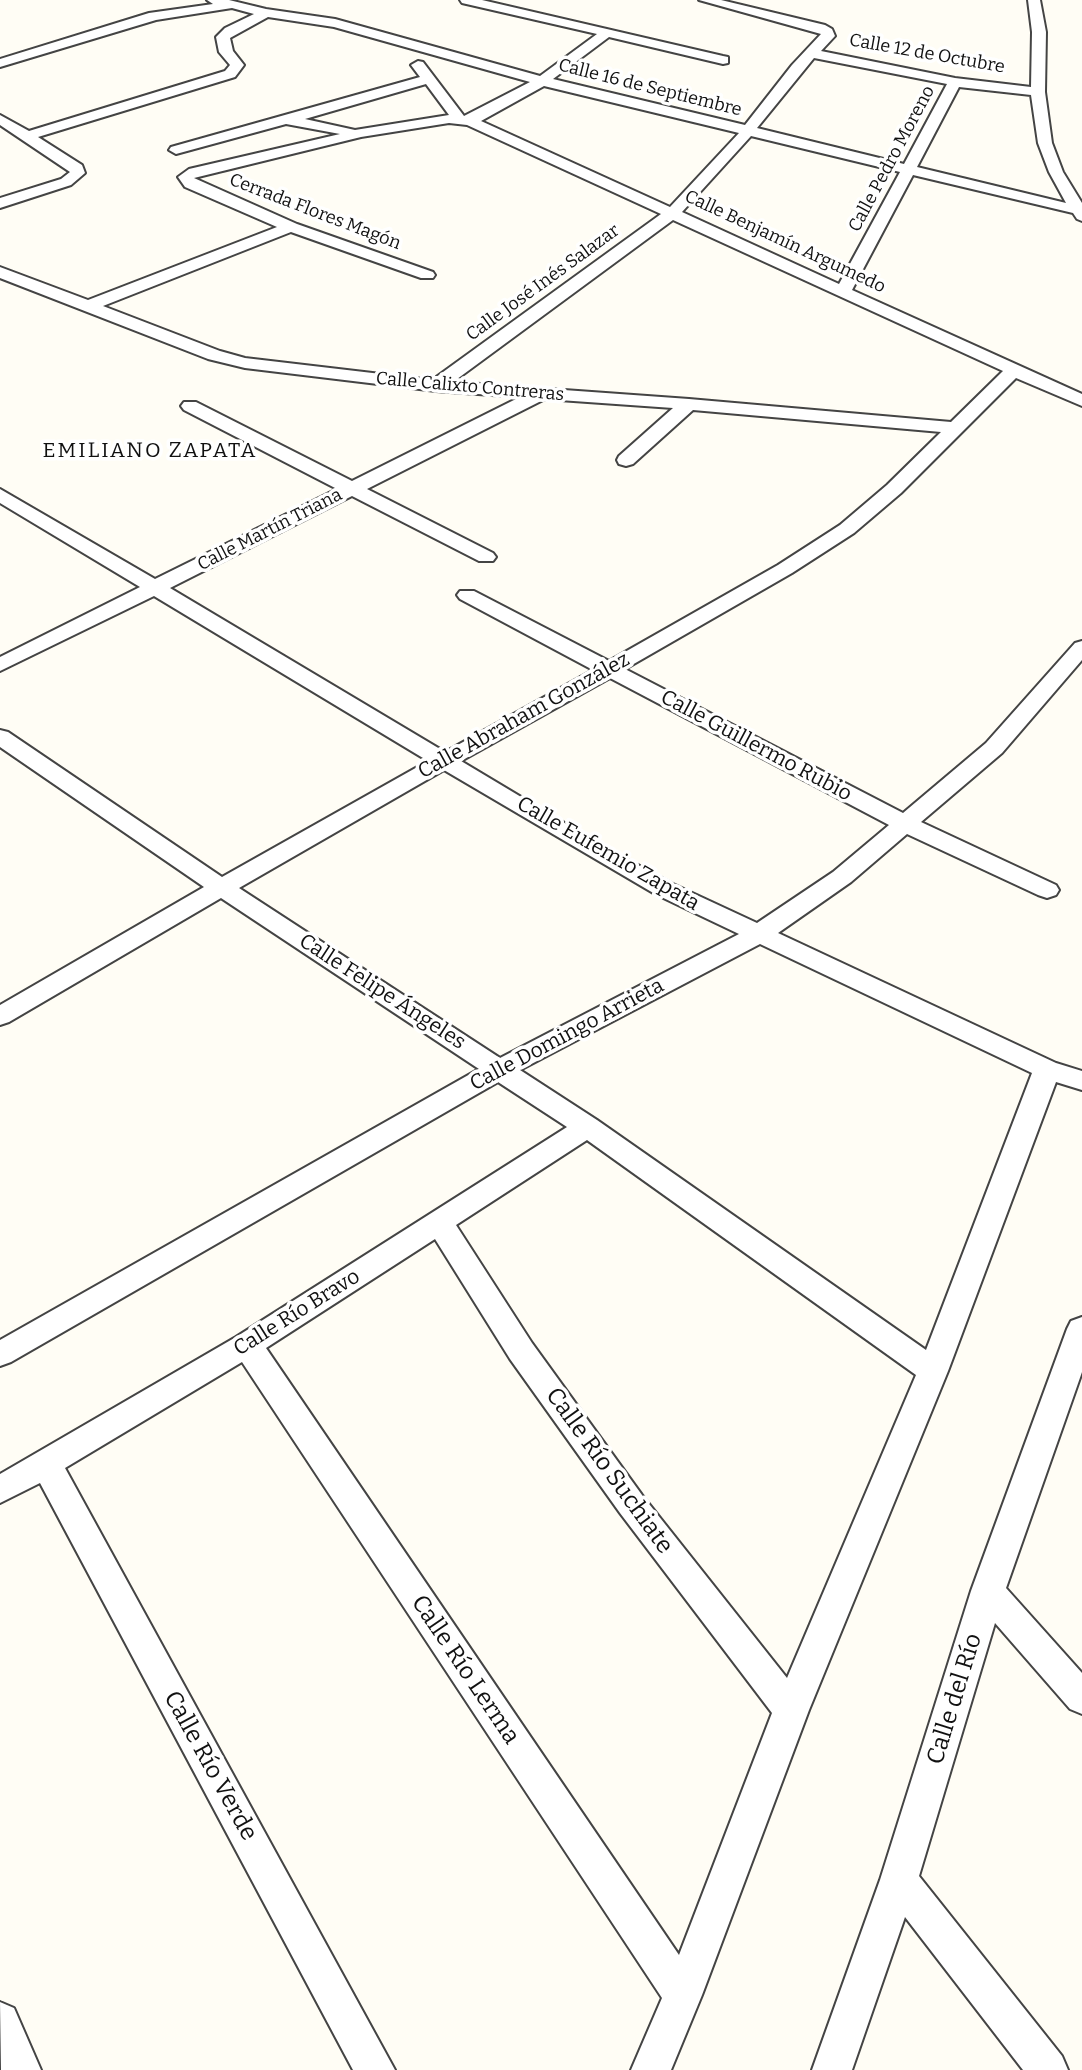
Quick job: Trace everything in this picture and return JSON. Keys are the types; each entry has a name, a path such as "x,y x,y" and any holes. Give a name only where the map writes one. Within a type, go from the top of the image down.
{"street":[{"name":"Calle 16 de Septiembre","path":"213,0 266,13 335,23 542,81 1080,213"},
{"path":"466,0 723,60"},
{"path":"495,6 510,0"},
{"path":"705,0 820,28 827,32 828,36"},
{"path":"1034,0 1039,32 1038,92 1045,143 1056,172 1080,213"},
{"path":"0,63 154,16 232,5"},
{"path":"27,136 230,74 237,65 226,52 223,37 266,13"},
{"path":"286,120 361,133 465,120 542,81 607,33"},
{"name":"Calle José Inés Salazar","path":"436,386 674,212 747,132 810,52 828,36"},
{"path":"400,41 465,120"},
{"name":"Calle 12 de Octubre","path":"810,52 955,82 1038,92"},
{"path":"176,150 429,79"},
{"name":"Calle Pedro Moreno","path":"844,290 955,82"},
{"path":"0,119 76,168 78,173 75,178 66,182 0,203"},
{"name":"Calle Benjamín Argumedo","path":"465,120 674,212 1082,401"},
{"name":"Cerrada Flores Magón","path":"361,133 194,172 185,177 190,184 292,227 427,275"},
{"path":"86,307 292,227"},
{"name":"Calle Calixto Contreras","path":"0,272 214,355 245,363 436,386 689,404 955,428"},
{"name":"Calle Abraham González","path":"0,1016 785,569 847,529 894,489 1014,370"},
{"name":"Calle Martín Triana","path":"0,665 540,394"},
{"path":"626,460 689,404"},
{"path":"190,406 485,557"},
{"name":"Calle Eufemio Zapata","path":"0,495 664,889 757,935 1068,1076"},
{"name":"Calle Guillermo Rubio","path":"467,596 907,825 1047,890"},
{"name":"Calle Domingo Arrieta","path":"0,1354 500,1069 757,935 842,877 907,825 994,748 1082,647"},
{"name":"Calle Felipe Ángeles","path":"0,737 222,888 587,1127 933,1371"},
{"path":"651,2070 683,1995 791,1710 933,1371 1068,1076"},
{"name":"Calle Río Bravo","path":"0,1490 247,1345 587,1127"},
{"name":"Calle Río Suchiate","path":"440,1223 522,1351 615,1482 791,1710"},
{"name":"Calle del Río","path":"832,2070 899,1880 988,1591 1075,1376 1082,1329"},
{"name":"Calle Río Lerma","path":"247,1345 683,1995"},
{"name":"Calle Río Verde","path":"45,1462 375,2070"},
{"path":"988,1591 1082,1698"},
{"path":"899,1880 1048,2070"},
{"path":"0,2022 21,2070"}],"district":[{"name":"EMILIANO ZAPATA","path":"150,451"}]}
